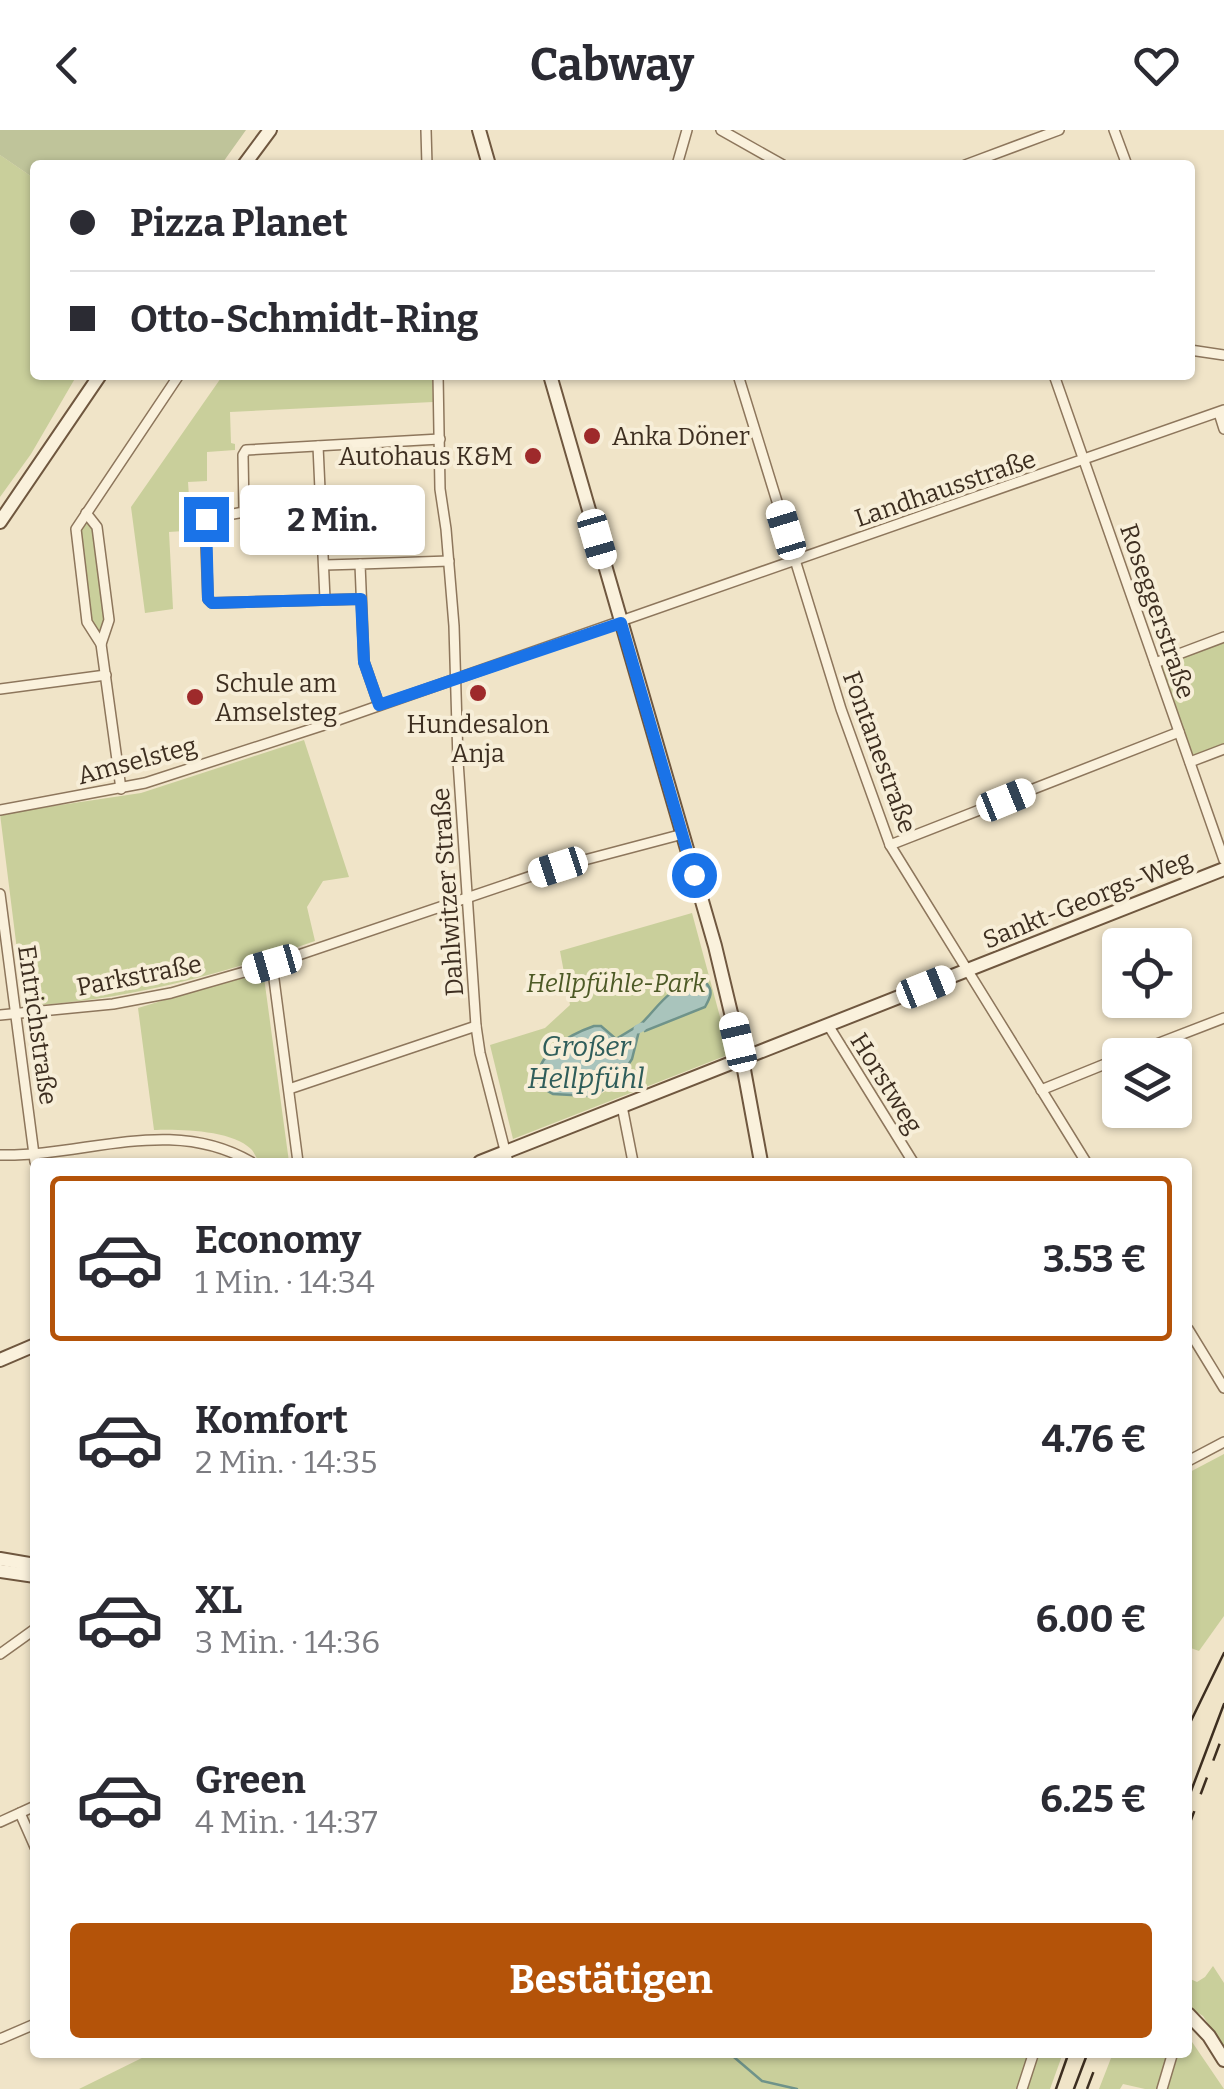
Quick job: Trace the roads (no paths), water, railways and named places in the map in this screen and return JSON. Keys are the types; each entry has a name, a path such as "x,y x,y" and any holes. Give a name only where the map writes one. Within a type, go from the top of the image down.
{"street":[{"path":"248,160 270,130"},
{"path":"426,130 428,160"},
{"path":"478,130 487,160"},
{"path":"678,160 687,130"},
{"path":"721,130 774,160"},
{"path":"979,160 1059,130"},
{"path":"1114,130 1125,160"},
{"path":"1195,351 1224,355"},
{"path":"0,522 97,380"},
{"path":"122,789 101,644 87,622 77,526 176,380"},
{"name":"Dahlwitzer Straße","path":"438,380 440,489 456,677 476,1026 507,1157"},
{"path":"551,380 682,834 742,1059 760,1158"},
{"name":"Fontanestraße","path":"740,380 842,708 890,846 1084,1158"},
{"name":"Roseggerstraße","path":"1056,380 1224,860"},
{"path":"1221,412 1224,429"},
{"name":"Landhausstraße","path":"621,623 1221,412"},
{"path":"361,599 216,605 208,599 204,522 210,516 238,516 244,512 244,452 440,440"},
{"path":"318,446 325,599"},
{"path":"86,513 97,528 109,620 101,644"},
{"path":"324,565 448,561"},
{"path":"360,564 364,662 379,705"},
{"name":"Amselsteg","path":"0,810 122,789 621,623"},
{"path":"1155,663 1224,637"},
{"path":"0,689 106,675"},
{"path":"890,846 1179,732"},
{"path":"1190,762 1224,750"},
{"name":"Parkstraße","path":"0,1015 143,1000 272,964 466,897 634,845 682,834"},
{"name":"Sankt-Georgs-Weg","path":"507,1157 622,1106 1224,868"},
{"name":"Entrichstraße","path":"0,894 35,1158"},
{"path":"272,964 298,1158"},
{"path":"1172,1038 1224,1018"},
{"name":"Horstweg","path":"828,1025 911,1158"},
{"path":"289,1089 476,1026"},
{"path":"1041,1090 1102,1065"},
{"path":"622,1106 632,1158"},
{"path":"41,1158 162,1138 190,1139 227,1149 243,1158"},
{"path":"0,1155 30,1158"},
{"path":"1192,1336 1224,1388"},
{"path":"0,1360 30,1347"},
{"path":"1192,1459 1224,1442"},
{"path":"0,1559 30,1564"},
{"path":"0,1571 30,1575"},
{"path":"0,1654 30,1633"},
{"path":"0,1822 30,1808"},
{"path":"20,1813 30,1836"},
{"path":"1192,2018 1224,2060"},
{"path":"0,2039 30,2026"},
{"path":"1022,2089 1032,2058"},
{"path":"1162,2089 1171,2058"}],"water":[{"path":"695,982 706,983 710,989 705,1007 645,1031 641,1024 665,998"},
{"name":"Großer Hellpfühl","path":"601,1026 616,1039 636,1027 639,1031 632,1059 623,1073 590,1096 553,1094 537,1085 547,1055 564,1040"}],"waterway":[{"path":"638,1029 642,1027"},
{"path":"735,2058 762,2081 797,2089"}],"tram line":[{"path":"1192,1719 1224,1653"},
{"path":"1192,1788 1224,1704"},
{"path":"1056,2089 1067,2058"},
{"path":"1074,2089 1086,2058"}],"railway":[{"path":"1192,1817 1224,1732"},
{"path":"1087,2089 1099,2058"}],"place":[{"name":"Anka Döner","path":"592,436"},
{"name":"Autohaus K&M","path":"533,456"},
{"name":"Hundesalon Anja","path":"478,693"},
{"name":"Schule am Amselsteg","path":"195,697"}],"park label":[{"name":"Hellpfühle-Park","path":"616,983"}]}
